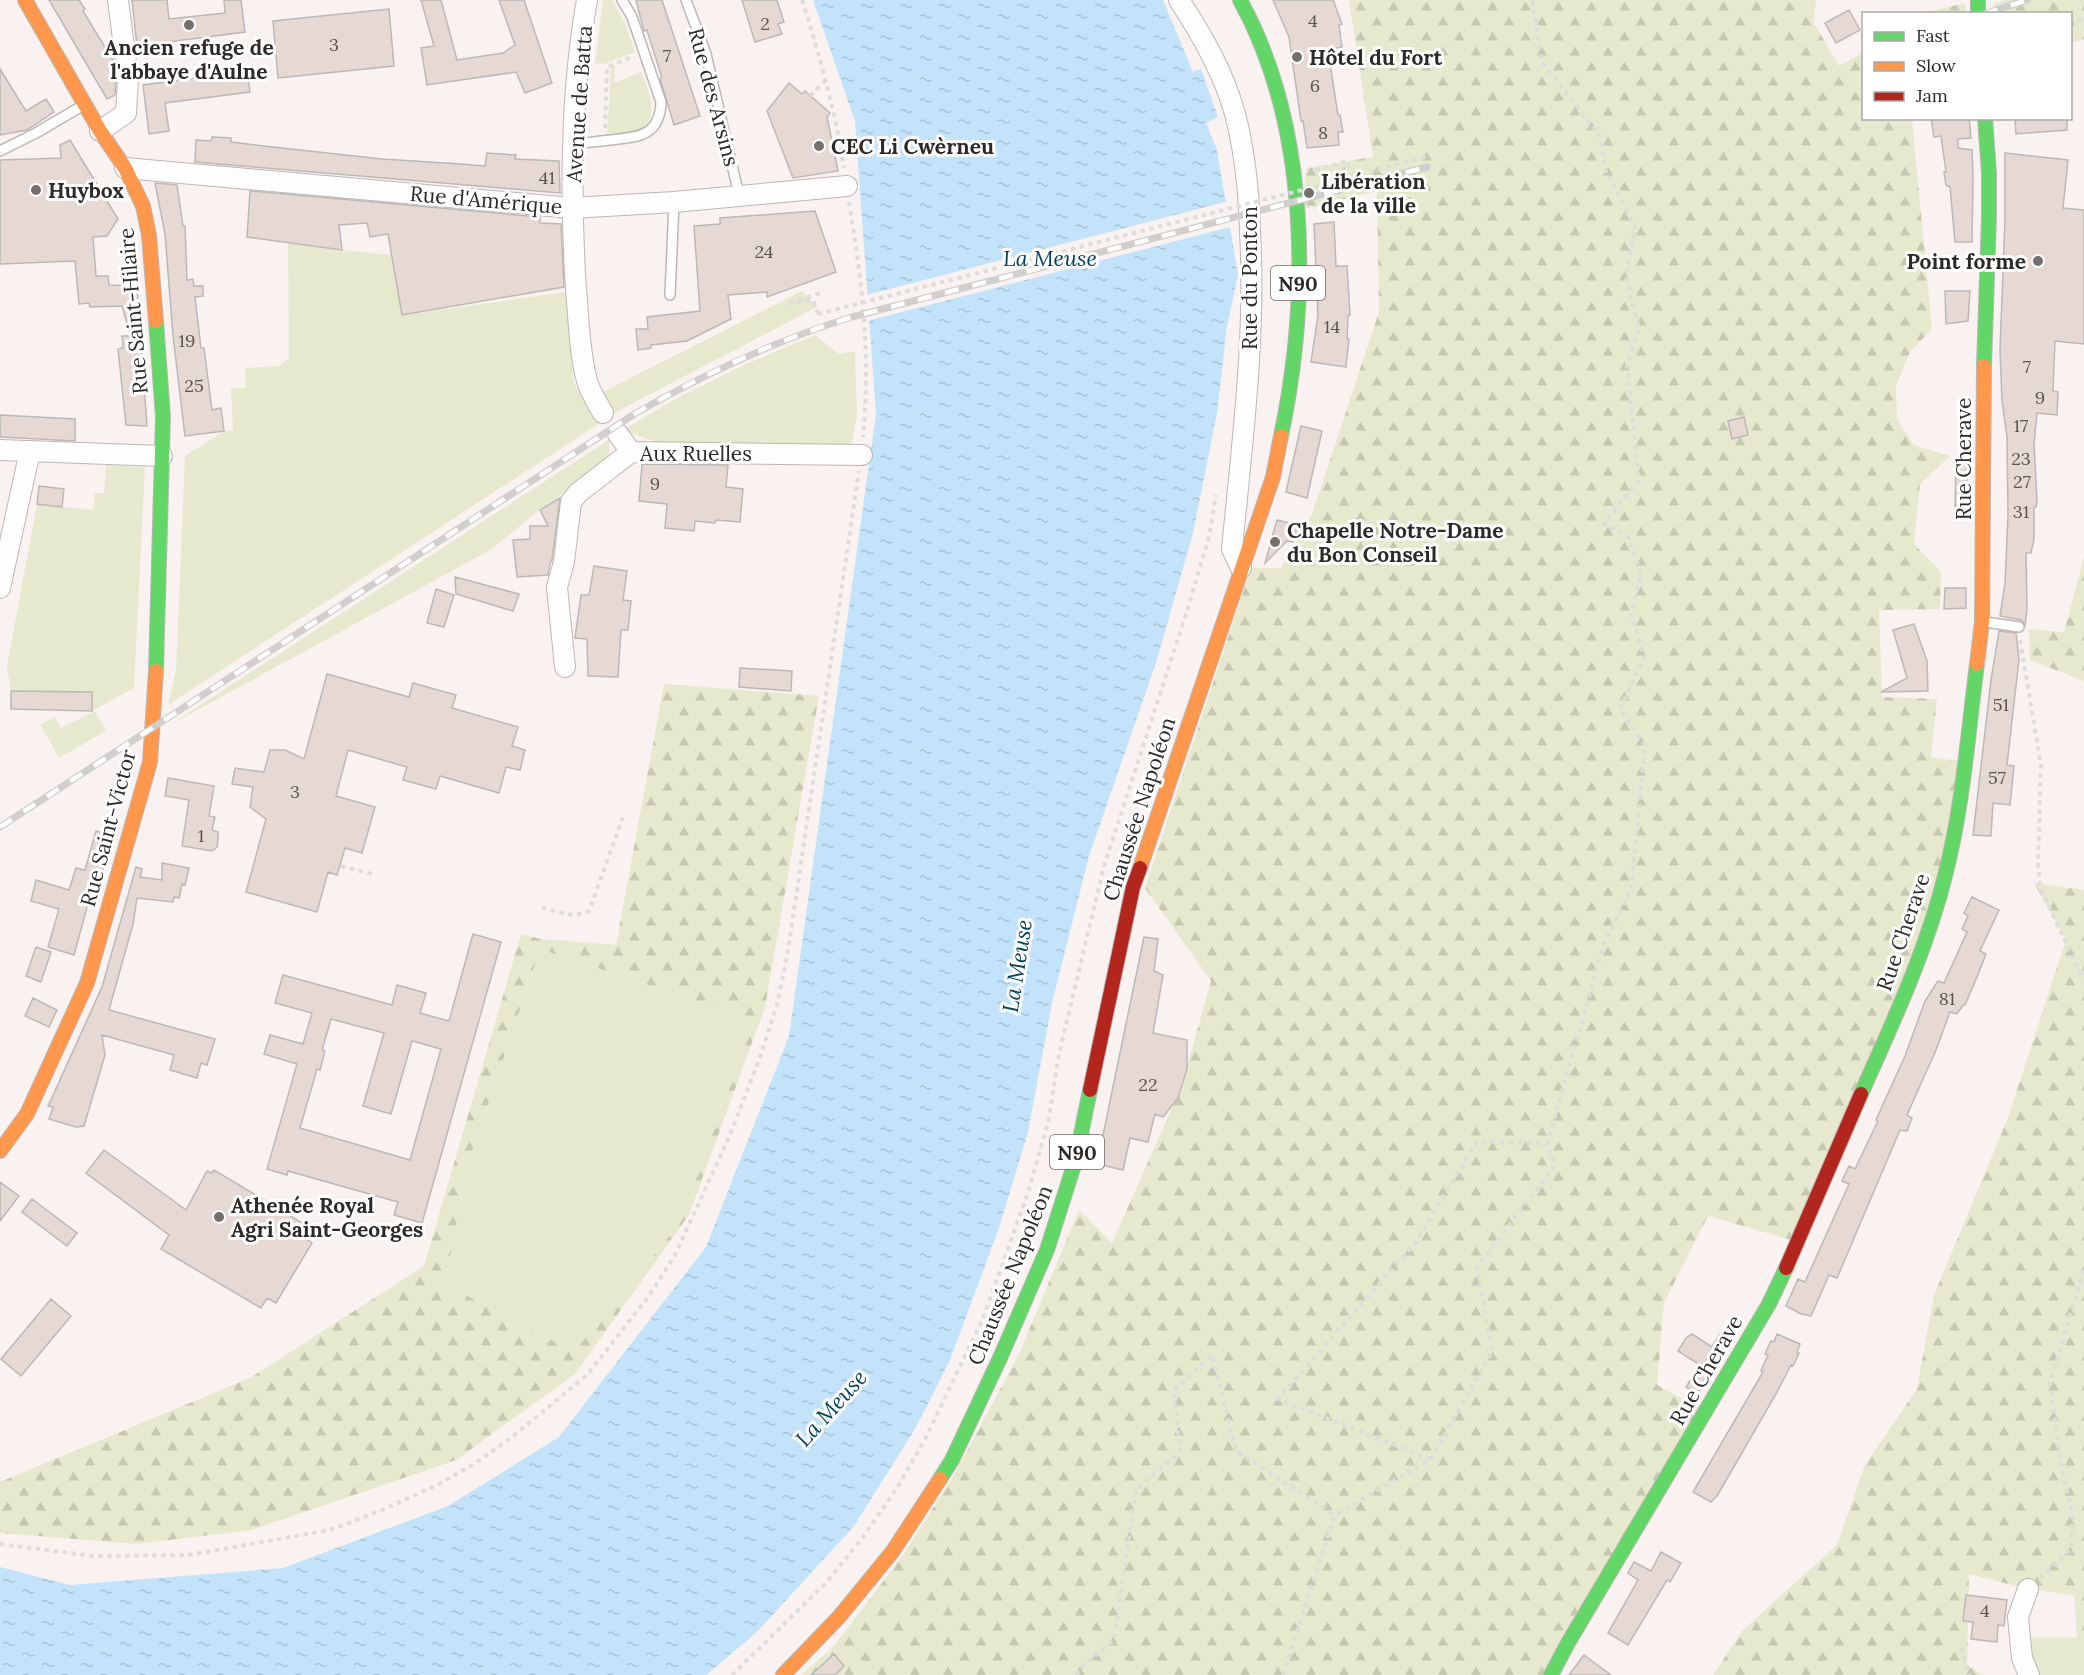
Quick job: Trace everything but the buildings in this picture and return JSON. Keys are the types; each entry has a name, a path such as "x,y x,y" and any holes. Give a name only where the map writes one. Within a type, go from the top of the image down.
{"street":[{"name":"Rue Saint-Hilaire","path":"25,0 100,131 125,168 143,206 149,235 163,417 162,456"},
{"path":"100,131 126,113 128,78 118,0"},
{"name":"Avenue de Batta","path":"587,0 575,98 572,208 581,351 587,382 603,413"},
{"name":"Rue du Ponton","path":"1179,0 1205,39 1223,80 1235,114 1248,187 1252,269 1251,345 1232,549 1241,568"},
{"name":"Chaussée Napoléon","path":"783,1675 839,1617 893,1551 952,1460 1047,1250 1076,1159 1133,887 1273,477 1290,394 1299,312 1297,212 1290,153 1273,80 1255,27 1240,0"},
{"name":"Rue Cherave","path":"1551,1675 1769,1304 1798,1242 1922,953 1943,884 1956,826 1982,622 1984,322 1989,217 1985,120"},
{"name":"Rue d'Amérique","path":"125,168 572,208 674,202 847,186"},
{"path":"618,434 631,452"},
{"path":"0,450 162,456"},
{"path":"0,588 30,451"},
{"name":"Aux Ruelles","path":"565,667 557,587 564,562 571,502 578,493 631,452 862,455"},
{"name":"Rue Saint-Victor","path":"0,1151 27,1114 87,983 150,762 155,700 162,456"},
{"path":"2028,1590 2018,1617 2022,1658 2029,1675"}],"lane":[{"path":"573,144 644,135 657,122 662,102 632,17 622,0"},
{"name":"Rue des Arsins","path":"686,0 706,54 739,195"},
{"path":"0,151 85,105"},
{"path":"670,295 674,202"},
{"path":"1982,622 2019,627"}],"path":[{"path":"0,1544 93,1556 189,1556 330,1530 370,1515 435,1486 474,1464 511,1438 586,1375 649,1296 675,1256 725,1146 777,1005 789,940 862,455 867,401 865,322 859,263 837,126 826,79 802,0"},
{"path":"1283,1675 1335,1515 1431,1459 1492,1351 1477,1267 1555,1165 1547,1143 1604,943 1631,890 1645,745 1620,709 1644,657 1631,614 1641,574 1628,536 1604,523 1639,480 1627,365 1639,328 1626,276 1635,226 1606,172 1600,136 1542,62 1532,0"},
{"path":"604,141 607,67 644,52"},
{"path":"810,96 826,79"},
{"path":"820,293 791,303 813,300 818,314 1426,157"},
{"path":"1310,161 1312,171 1347,161 1349,170 1335,174 1333,182"},
{"path":"732,1675 827,1582 863,1537 897,1488 925,1439 982,1321 1028,1194 1049,1118 1059,1054 1104,866 1187,611 1209,537 1216,494"},
{"path":"2019,627 2022,660 2040,765 2038,862 2040,888 2084,981"},
{"path":"542,907 566,915 579,915 589,911 623,817"},
{"path":"341,866 372,874"},
{"path":"1431,1459 1278,1398 1416,1242 1477,1141 1547,1143"},
{"path":"2028,1590 2071,1549 2073,1517 2060,1458 2050,1384 2084,1269"},
{"path":"1077,1675 1079,1669 1114,1640 1136,1490 1180,1452 1174,1390 1212,1355 1236,1451 1335,1515"},
{"path":"1961,1648 1970,1675"}],"green space":[{"path":"603,0 612,0 625,23 635,52 604,64 595,63"},
{"path":"1349,0 1816,0 1814,23 1839,66 1862,54 1862,120 1912,120 1932,329 1910,352 1896,386 1897,419 1914,445 1950,456 1920,484 1914,544 1941,572 1940,609 1879,610 1882,697 1937,699 1931,757 1964,762 1946,873 1798,1242 1708,1216 1664,1303 1657,1385 1706,1411 1551,1675 801,1675 832,1648 901,1558 954,1475 1019,1354 1079,1210 1112,1243 1181,1088 1211,981 1145,888 1251,568 1281,568 1312,514 1379,312 1377,191 1301,210 1307,168 1373,157"},
{"path":"2006,0 2084,0 2084,39 2072,43 2072,12 1993,12 1994,4"},
{"path":"1965,3 1966,12 1922,12"},
{"path":"615,65 614,83 641,72 652,110 647,124 640,129 607,135 611,67"},
{"path":"288,243 391,255 403,315 566,292 574,383 596,418 601,393 802,291 817,307 620,410 168,705 176,671 185,456 224,431 233,430 231,389 246,387 245,368 279,366 289,358"},
{"path":"815,335 839,354 855,351 857,415 852,442 842,449 658,443 623,430 679,397 746,364"},
{"path":"610,439 608,464 539,510 492,549 168,726"},
{"path":"106,465 145,467 134,688 92,711 92,692 11,691 7,666 37,504 93,510 95,493 104,493"},
{"path":"2084,557 2084,681 2030,660 2029,629 2064,632"},
{"path":"664,684 819,696 765,1007 689,1215 575,1374 456,1460 252,1530 136,1544 0,1533 0,1482 250,1378 424,1266 521,934 541,939 616,945","holes":["540,949 755,1020 675,1229 574,1352 445,1284 467,1167"]},
{"path":"95,711 106,731 59,758 40,724 55,717 61,728"},
{"path":"2034,883 2084,890 2084,1638 2077,1638 2074,1595 2028,1589 1969,1574 1967,1666 1984,1675 1713,1675 1743,1630 1837,1545 1865,1465 1917,1389 1934,1295 2007,1120 2066,940"},
{"path":"540,949 755,1020 675,1229 574,1352 445,1284 467,1167"},
{"path":"2019,1637 2084,1638 2084,1675 2029,1675"}],"water":[{"name":"La Meuse","path":"813,0 1163,0 1193,72 1201,69 1218,117 1206,123 1217,150 1238,275 1227,326 1217,413 1193,533 1156,663 1089,856 1052,1003 1028,1132 998,1231 950,1360 915,1429 854,1526 757,1632 706,1675 0,1675 0,1567 70,1585 283,1568 448,1506 559,1437 706,1247 789,1036 876,414 855,121"}],"pier":[{"path":"1229,201 1234,226 867,321 866,295"}],"railway":[{"path":"1990,12 2027,0"},
{"path":"0,827 636,413 688,384 741,359 795,336 852,317 1427,167"}],"traffic: fast":[{"path":"1240,0 1263,50 1280,102 1291,157 1298,214 1297,328 1281,436"},
{"path":"1978,0 1978,12"},
{"path":"1984,366 1989,217 1985,120"},
{"path":"156,321 163,417 156,671"},
{"path":"1861,1094 1908,985 1929,929 1946,872 1957,821 1977,664"},
{"path":"940,1479 952,1460 1000,1358 1047,1250 1076,1159 1090,1090"},
{"path":"1551,1675 1769,1304 1786,1268"}],"traffic: slow":[{"path":"25,0 100,131 125,168 143,206 149,235 156,321"},
{"path":"1977,664 1982,622 1984,366"},
{"path":"1140,868 1273,477 1281,436"},
{"path":"0,1151 27,1114 87,983 150,762 156,671"},
{"path":"783,1675 839,1617 893,1551 940,1479"}],"traffic: jam":[{"path":"1090,1090 1133,887 1140,868"},
{"path":"1786,1268 1861,1094"}],"place":[{"name":"Ancien refuge de l'abbaye d'Aulne","path":"189,25"},
{"name":"Hôtel du Fort","path":"1297,57"},
{"name":"CEC Li Cwèrneu","path":"819,146"},
{"name":"Huybox","path":"36,190"},
{"name":"Libération de la ville","path":"1309,193"},
{"name":"Point forme","path":"2038,261"},
{"name":"Chapelle Notre-Dame du Bon Conseil","path":"1275,542"},
{"name":"Athenée Royal Agri Saint-Georges","path":"219,1217"}]}
